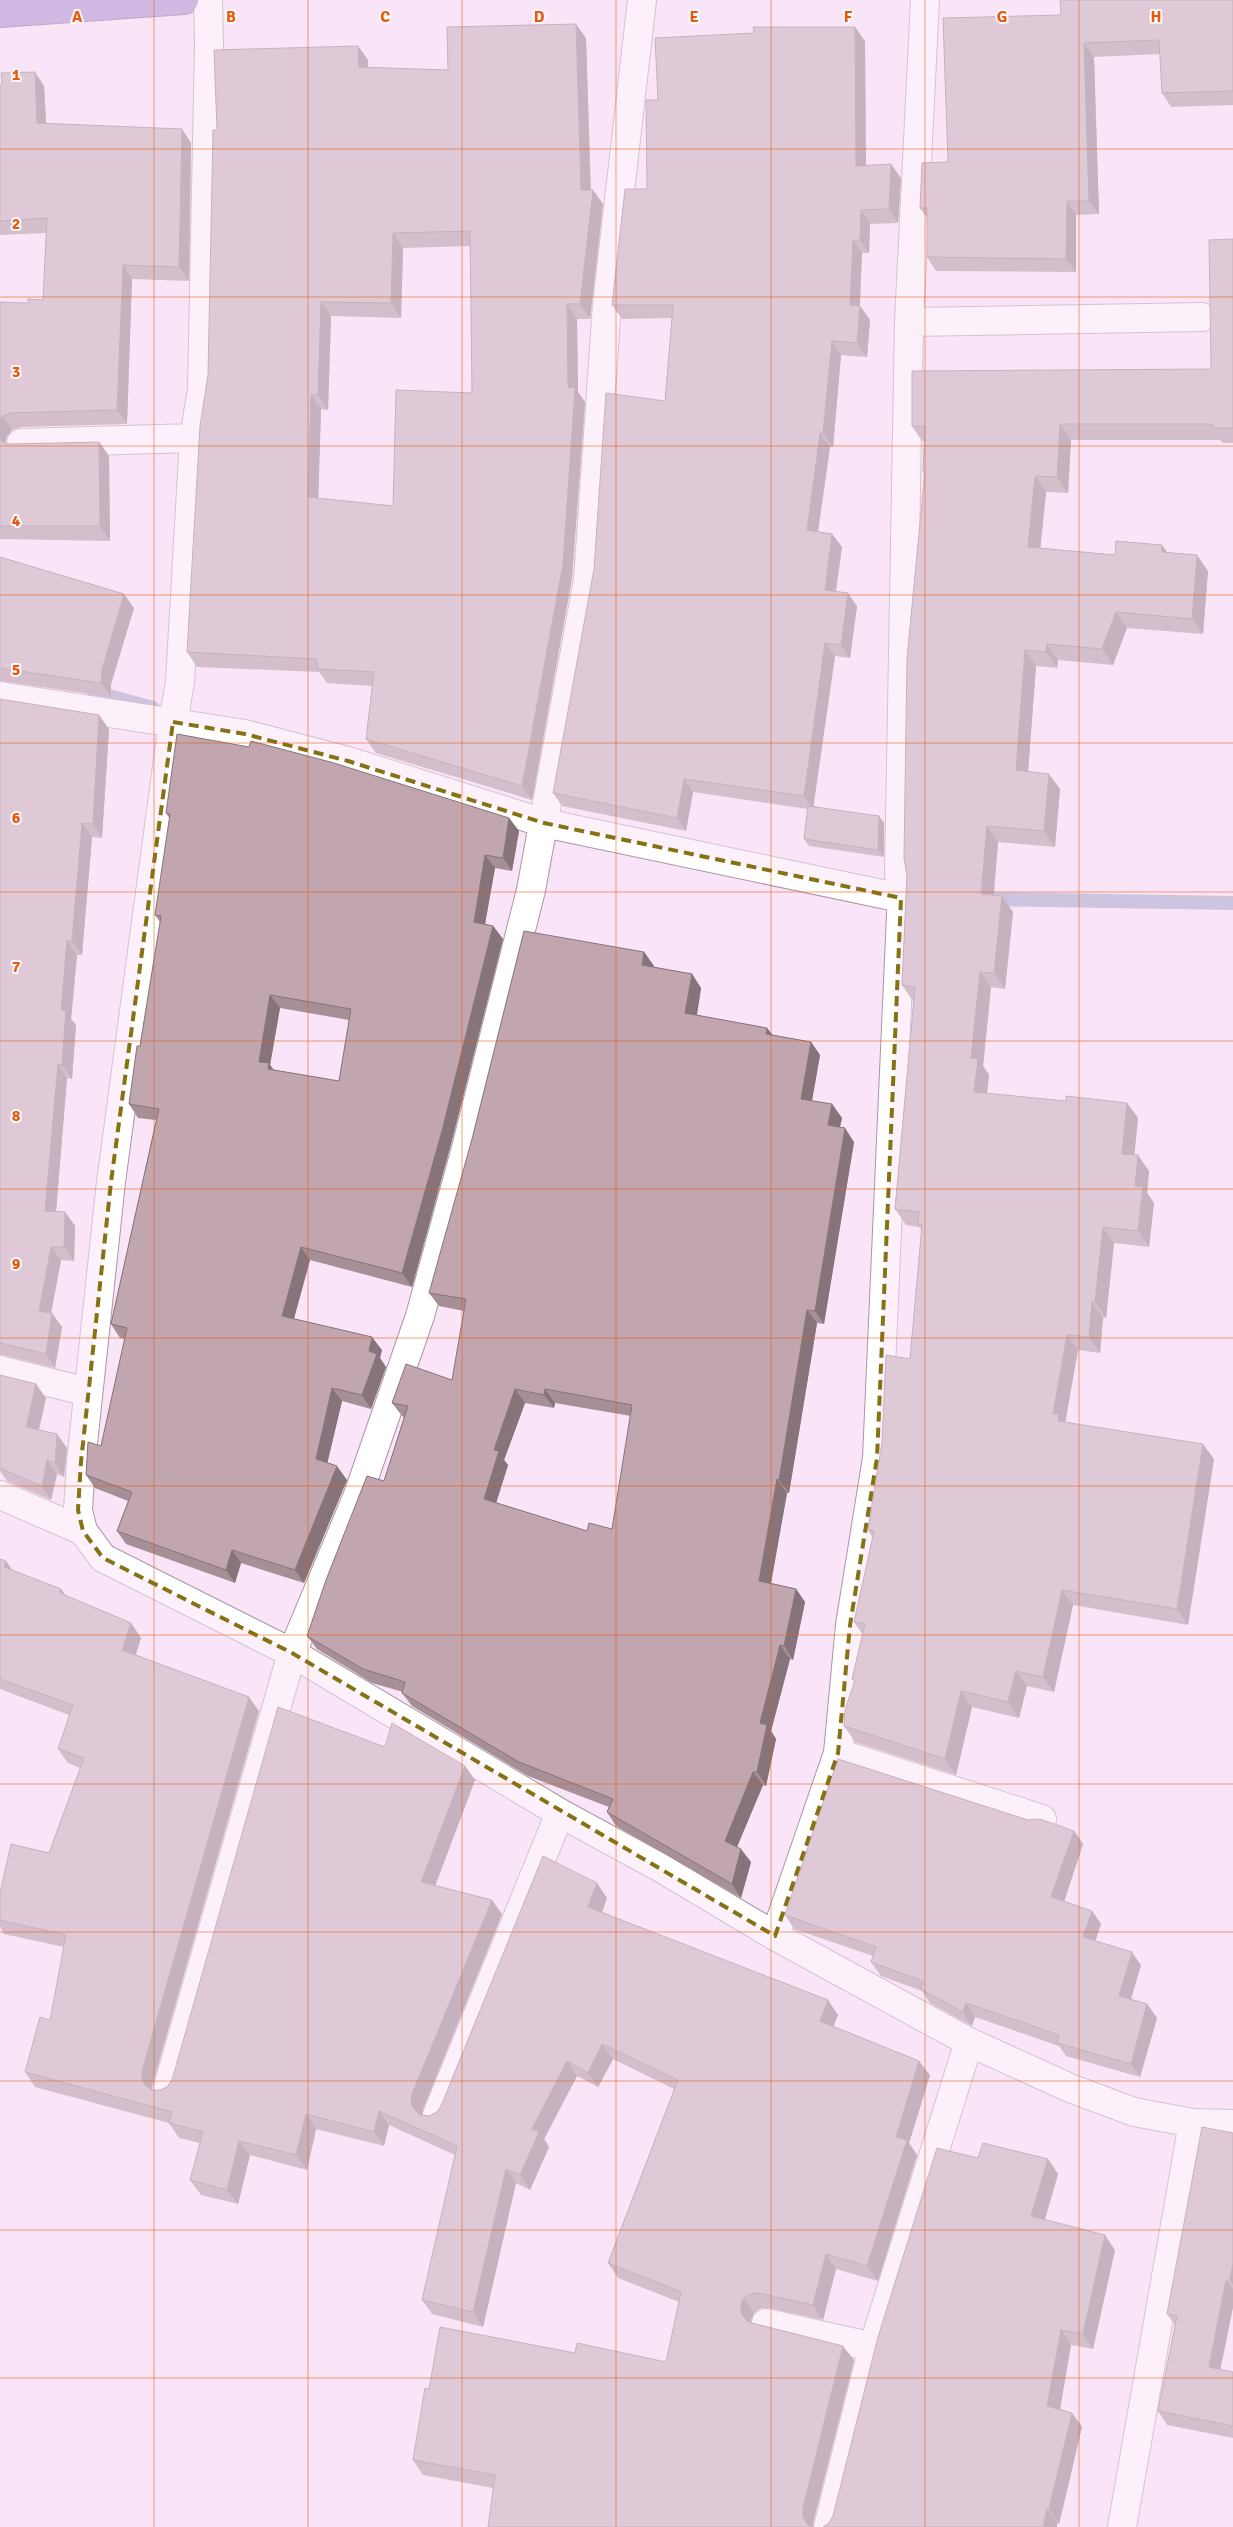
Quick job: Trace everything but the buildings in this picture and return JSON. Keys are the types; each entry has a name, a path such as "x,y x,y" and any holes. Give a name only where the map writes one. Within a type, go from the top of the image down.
{"highway":[{"path":"0,13 184,0"}],"street":[{"path":"208,0 209,44 202,389 194,438 180,682 173,720 111,1182 88,1392 78,1510 83,1531 103,1558 292,1653 560,1813 661,1868 775,1936 969,2042 1070,2088 1134,2112 1193,2123 1233,2124"},
{"path":"167,2090 292,1653 358,1495 420,1316 466,1148 531,890 588,580 607,304 642,0"},
{"path":"775,1936 838,1753 850,1625 877,1458 900,888 909,322 925,0"},
{"path":"909,322 1202,317"},
{"path":"21,443 194,438"},
{"path":"0,696 173,720 245,734 348,761 544,820 900,888"},
{"path":"0,1370 88,1392"},
{"path":"0,1495 83,1531"},
{"path":"838,1753 1042,1819"},
{"path":"437,2116 560,1813"},
{"path":"828,2527 873,2347 969,2042"},
{"path":"1122,2527 1193,2123"},
{"path":"766,2323 873,2347"}],"highlighted area":[{"path":"173,722 245,734 348,761 544,823 901,898 877,1458 850,1625 838,1753 775,1936 292,1653 103,1558 83,1531 78,1510 81,1462 111,1182"}],"waterway":[{"path":"94,692 153,708"},
{"path":"986,899 1233,903"}]}
